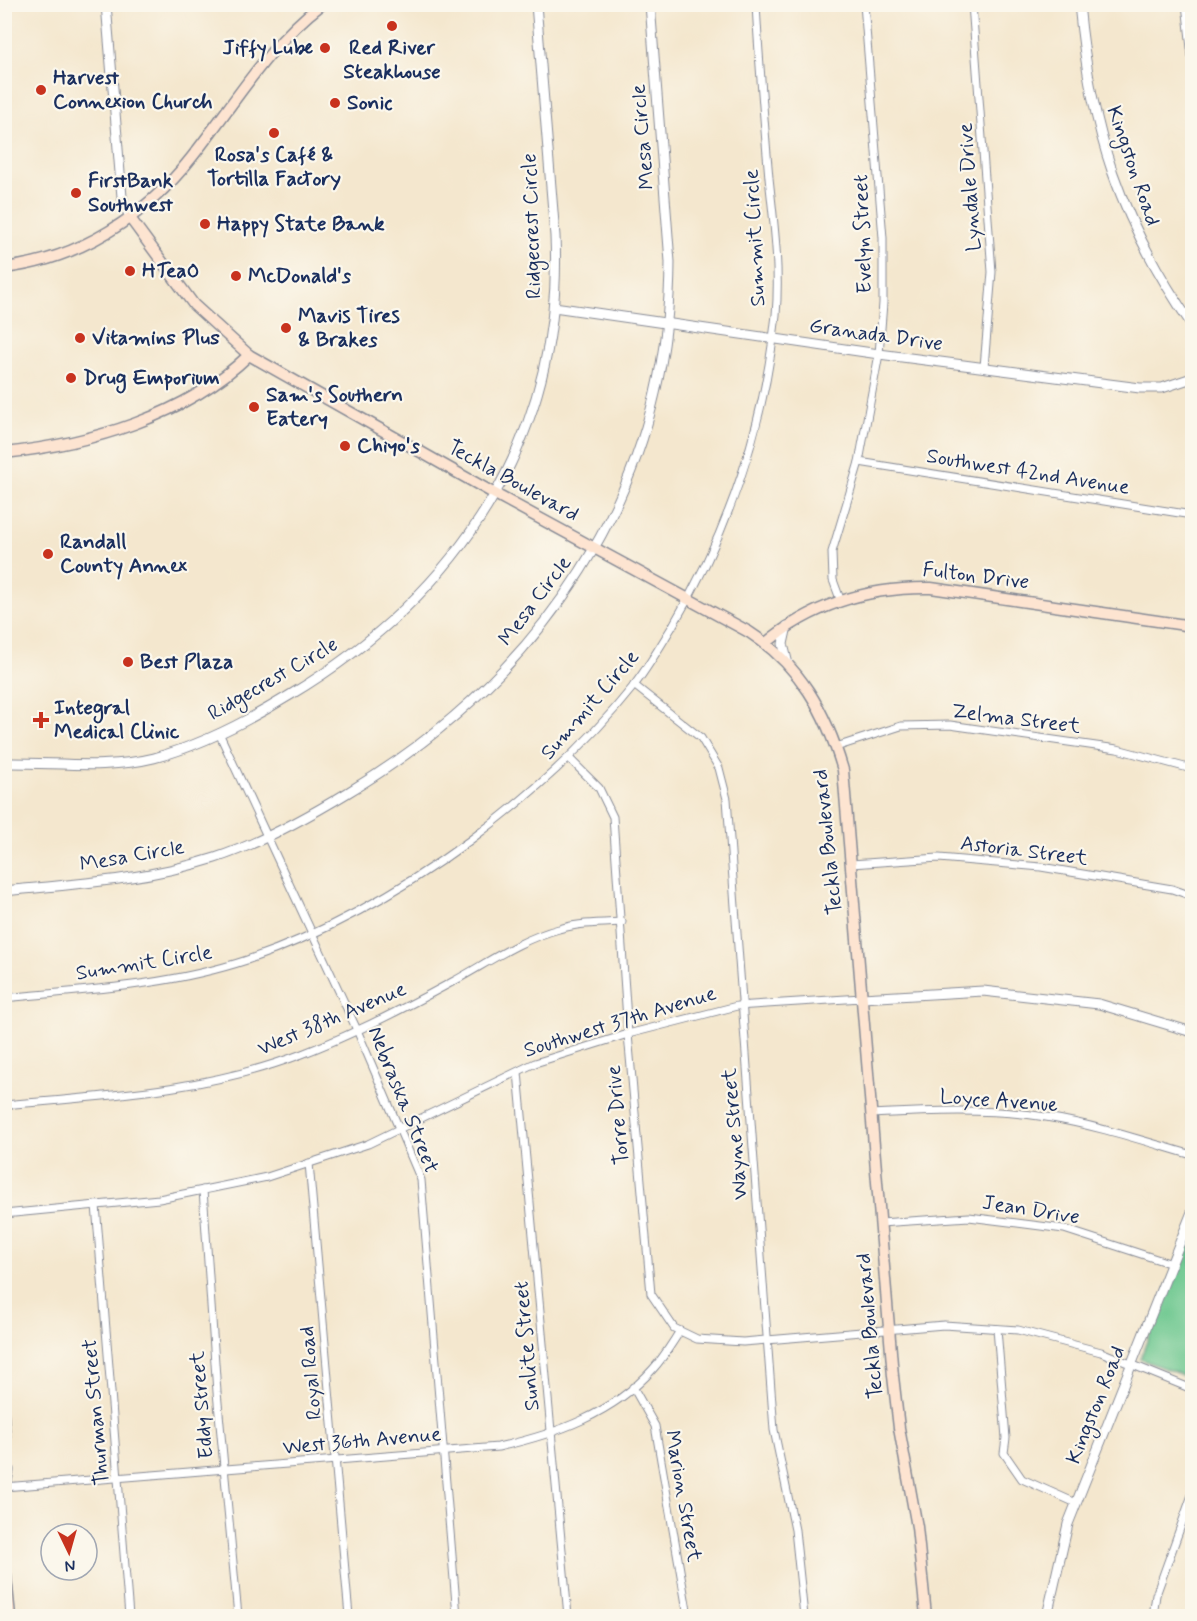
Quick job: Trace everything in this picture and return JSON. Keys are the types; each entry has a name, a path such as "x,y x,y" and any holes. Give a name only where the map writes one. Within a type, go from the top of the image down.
{"main road":[{"path":"4,268 35,263 65,253 130,218 150,202 186,164 279,43 322,4"},
{"name":"Teckla Boulevard","path":"130,218 194,305 249,355 766,643 788,664 814,697 836,747 843,770 889,1330 899,1428 917,1527 926,1617"},
{"path":"4,453 58,446 134,423 204,389 249,355"},
{"name":"Fulton Drive","path":"766,643 787,626 840,599 882,589 931,588 1192,626"},
{"path":"4,1558 10,1617"}],"street":[{"path":"106,4 122,197 130,218"},
{"name":"Ridgecrest Circle","path":"4,762 98,765 129,762 185,748 219,733 311,683 384,629 447,565 495,494 530,416 546,355 554,307 555,236 536,4"},
{"name":"Mesa Circle","path":"4,891 142,877 218,857 300,821 381,773 459,714 510,665 556,611 595,547 632,468 654,395 666,323 670,262 650,4"},
{"name":"Summit Circle","path":"4,998 174,979 245,961 312,933 388,894 455,852 519,803 569,758 634,685 689,599 719,537 746,463 761,409 773,338 777,283 776,244 756,4"},
{"name":"Evelyn Street","path":"840,599 834,580 832,552 859,462 879,354 884,238 864,4"},
{"name":"Lyndale Drive","path":"972,4 992,272 984,368"},
{"name":"Kingston Road","path":"1080,4 1084,52 1095,120 1118,189 1146,250 1167,288 1192,325"},
{"path":"1186,4 1192,57"},
{"name":"Granada Drive","path":"554,307 879,354 1140,388 1162,388 1192,378"},
{"name":"Southwest 42nd Avenue","path":"859,462 1192,515"},
{"path":"787,626 783,644 788,664"},
{"name":"Wayne Street","path":"634,685 701,738 719,768 727,799 774,1430 795,1530 804,1617"},
{"name":"Zelma Street","path":"836,747 901,726 950,725 1117,748 1192,769"},
{"name":"Nebraska Street","path":"219,733 357,1030 421,1180 457,1617"},
{"name":"Torre Drive","path":"569,758 599,788 613,817 628,1034 651,1294 674,1328 680,1331"},
{"name":"Astoria Street","path":"850,864 939,858 1041,867 1172,888 1192,896"},
{"name":"West 38th Avenue","path":"4,1105 176,1089 214,1081 303,1054 357,1030 428,996 531,938 575,925 621,922"},
{"name":"Southwest 37th Avenue","path":"4,1214 159,1199 267,1177 368,1144 535,1064 628,1034 741,1006 983,991 1099,1004 1192,1032"},
{"name":"Sunlite Street","path":"518,1072 568,1617"},
{"name":"Loyce Avenue","path":"871,1114 990,1112 1045,1117 1117,1133 1192,1155"},
{"name":"Royal Road","path":"309,1163 349,1617"},
{"name":"Eddy Street","path":"203,1190 224,1469 238,1617"},
{"name":"Thurman Street","path":"96,1205 129,1617"},
{"name":"Kingston Road","path":"1047,1617 1068,1524 1192,1212"},
{"name":"Jean Drive","path":"880,1223 969,1217 1064,1229 1172,1264"},
{"path":"680,1331 697,1339 743,1342 944,1325 1018,1330 1080,1347 1192,1389"},
{"path":"997,1329 1006,1438 1004,1453 1022,1479 1076,1503"},
{"name":"West 36th Avenue","path":"6,1487 498,1447 551,1433 609,1408 653,1369 680,1331"},
{"name":"Marion Street","path":"633,1387 655,1426 688,1617"},
{"path":"4,1406 10,1471 6,1487"},
{"path":"1153,1617 1156,1595 1192,1495"}],"green space":[{"path":"1192,1223 1192,1379 1140,1359"}],"place":[{"name":"Red River Steakhouse","path":"392,26"},
{"name":"Jiffy Lube","path":"325,48"},
{"name":"Harvest Connexion Church","path":"41,90"},
{"name":"Sonic","path":"335,103"},
{"name":"Rosa's Café & Tortilla Factory","path":"274,133"},
{"name":"FirstBank Southwest","path":"76,193"},
{"name":"Happy State Bank","path":"205,224"},
{"name":"HTeaO","path":"130,271"},
{"name":"McDonald's","path":"236,276"},
{"name":"Mavis Tires & Brakes","path":"286,328"},
{"name":"Vitamins Plus","path":"80,338"},
{"name":"Drug Emporium","path":"71,378"},
{"name":"Sam's Southern Eatery","path":"254,407"},
{"name":"Chiyo's","path":"345,446"},
{"name":"Randall County Annex","path":"48,554"},
{"name":"Best Plaza","path":"128,662"},
{"name":"Integral Medical Clinic","path":"41,720"}]}
